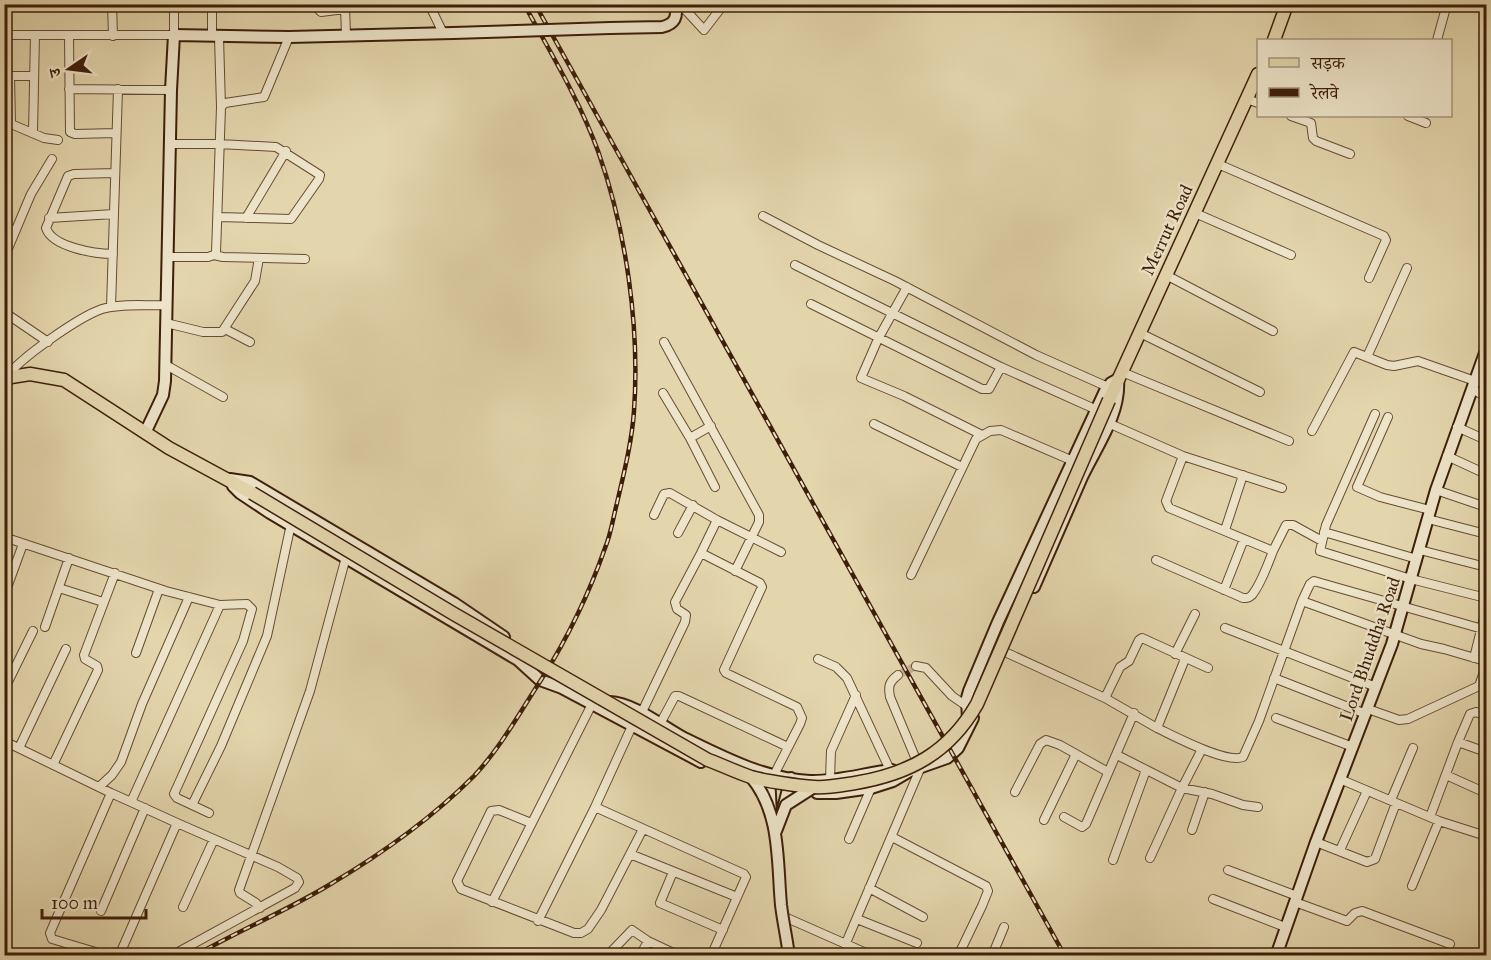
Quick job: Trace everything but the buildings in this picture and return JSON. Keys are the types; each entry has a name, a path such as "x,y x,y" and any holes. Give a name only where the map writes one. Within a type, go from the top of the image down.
{"main road":[{"path":"1274,39 1287,4"},
{"name":"Merrut Road","path":"4,381 11,377 30,374 64,380 189,460 252,493 444,609 708,760 751,777 814,788 888,776 921,761 944,746 965,725 977,704 1108,394 1120,376 1218,164 1253,101 1257,79"}],"street":[{"path":"112,4 113,36"},
{"path":"146,431 163,395 166,365 174,4"},
{"path":"212,4 221,107 218,217 214,255"},
{"path":"320,4 318,9 321,12 345,7 346,35"},
{"path":"429,4 448,33"},
{"path":"4,35 289,37 662,27 671,25 676,17 678,4"},
{"path":"678,4 704,30 724,4"},
{"path":"1437,39 1447,4"},
{"path":"33,133 35,35"},
{"path":"69,36 70,132 75,134 116,133"},
{"path":"221,107 225,103 264,97 289,37"},
{"path":"34,76 7,76 8,122 51,140 58,140"},
{"path":"69,89 171,90"},
{"path":"111,307 118,89"},
{"path":"1295,117 1311,123 1313,138 1316,141 1350,154"},
{"path":"1411,117 1426,123"},
{"path":"170,144 276,147 320,175 320,180 291,219 218,217"},
{"path":"246,218 286,152"},
{"path":"4,258 34,186 51,159"},
{"path":"1218,164 1384,236 1386,240 1369,278"},
{"path":"113,254 82,251 51,236 46,228 68,176 115,173"},
{"path":"1195,213 1291,255"},
{"path":"50,218 114,214"},
{"path":"763,216 907,287 1108,394 1097,410 1073,461 969,691 969,723"},
{"path":"4,227 15,231"},
{"path":"168,257 214,255 223,258 305,259"},
{"path":"166,322 203,332 219,333 225,329 255,281 259,258"},
{"path":"795,265 1001,367 1097,410"},
{"path":"1367,357 1407,268"},
{"path":"1166,275 1273,331"},
{"path":"907,287 878,339 861,375 863,380 904,396 982,435"},
{"path":"811,304 982,389 989,389 1001,367"},
{"path":"4,381 14,367 92,314 111,307 166,305"},
{"path":"4,312 48,342"},
{"path":"225,329 250,342"},
{"path":"1140,333 1260,392"},
{"path":"664,342 759,514 759,522 735,571"},
{"name":"Lord Bhuddha Road","path":"1276,956 1316,842 1342,780 1395,634 1436,490 1486,350"},
{"path":"1312,431 1354,352 1394,366 1418,361 1473,385 1486,397"},
{"path":"166,365 223,397"},
{"path":"227,479 240,493 518,660 540,680 562,688 725,773 770,786 811,793 836,793 870,788 893,781 915,770 953,753 951,754 961,742 1005,652 1108,423 1119,393 1120,376 1289,441"},
{"path":"663,393 690,438 715,487"},
{"path":"1375,414 1324,532 1320,550 1411,579 1486,598"},
{"path":"1388,417 1357,483 1358,488 1486,534"},
{"path":"1108,423 1183,456 1282,488"},
{"path":"874,424 962,467"},
{"path":"690,438 711,426"},
{"path":"1457,427 1486,440"},
{"path":"911,575 962,467 976,440 982,435 1000,430 1073,461"},
{"path":"1183,456 1166,501 1169,508 1273,551"},
{"path":"1447,456 1486,474"},
{"path":"1225,530 1243,476"},
{"path":"227,479 250,482 454,603 510,642 518,653 518,660"},
{"path":"1345,482 1357,483"},
{"path":"1436,490 1486,507"},
{"path":"654,514 667,492 674,494 717,520 781,552"},
{"path":"678,533 693,505"},
{"path":"641,714 685,622 686,615 677,609 675,602 717,520"},
{"path":"192,805 221,746 267,636 291,524"},
{"path":"1156,560 1243,598 1251,596 1286,525 1293,525 1322,541"},
{"path":"1324,532 1486,567"},
{"path":"4,537 159,589 220,605 247,604 252,609 243,640 174,794 177,798 209,813"},
{"path":"1224,590 1244,539"},
{"path":"4,596 22,544"},
{"path":"701,553 760,583 762,590 724,670 797,707 802,718 772,774 770,786 772,851 787,956"},
{"path":"260,908 239,890 310,691 346,557"},
{"path":"45,627 69,558"},
{"path":"53,765 98,670 97,666 85,659 84,655 115,573"},
{"path":"1005,652 1105,698 1156,728 1202,749 1235,759 1243,757 1302,601 1310,584 1314,581 1484,629"},
{"path":"59,588 103,602"},
{"path":"136,653 159,589"},
{"path":"99,787 112,776 118,767 142,704 189,597"},
{"path":"1274,678 1367,711 1408,719 1479,686 1486,665 1485,661 1421,644 1302,601"},
{"path":"131,802 220,605"},
{"path":"1474,658 1484,629 1486,610"},
{"path":"1175,654 1195,614"},
{"path":"1226,628 1376,687"},
{"path":"4,690 8,675 33,631"},
{"path":"1105,698 1120,667 1129,661 1140,639 1208,668"},
{"path":"19,748 66,649"},
{"path":"818,659 827,662 842,673 856,694 890,770"},
{"path":"1156,728 1185,659"},
{"path":"916,666 926,668 952,696 968,707"},
{"path":"846,944 892,837 915,770 888,687 898,675"},
{"path":"830,779 831,751 856,694"},
{"path":"660,724 675,696 679,696 788,747"},
{"path":"593,705 620,703 736,763 772,774 810,781 890,770 915,770"},
{"path":"492,902 593,705"},
{"path":"1430,817 1470,714 1476,712 1486,717"},
{"path":"1064,817 1084,826 1134,713"},
{"path":"1276,718 1353,747"},
{"path":"538,921 595,807 632,726"},
{"path":"1015,792 1043,741 1050,740 1108,772"},
{"path":"4,741 111,793 278,867 297,878 299,882 295,888 171,956"},
{"path":"1458,742 1486,752"},
{"path":"1316,842 1367,862 1373,860 1413,748"},
{"path":"1150,858 1202,749"},
{"path":"1044,820 1076,754"},
{"path":"1117,754 1182,788 1205,792 1242,805 1258,807"},
{"path":"1113,860 1146,770"},
{"path":"1446,775 1486,793"},
{"path":"751,777 758,785 776,831 787,956"},
{"path":"792,778 783,804 779,836 787,918 794,956"},
{"path":"1342,780 1439,821 1486,836"},
{"path":"776,831 786,805 814,788"},
{"path":"849,839 870,788"},
{"path":"1340,850 1367,791"},
{"path":"1192,830 1205,792"},
{"path":"109,956 52,939 50,933 111,793"},
{"path":"595,807 744,874 746,877 711,956"},
{"path":"101,911 145,808"},
{"path":"531,823 499,810 489,814 457,881 461,890 574,933 581,933 588,929 601,910 643,829"},
{"path":"1412,886 1439,821"},
{"path":"119,956 177,823"},
{"path":"892,837 986,886 988,891 958,956"},
{"path":"183,907 213,839"},
{"path":"630,854 737,897"},
{"path":"1228,870 1345,921 1351,919 1355,912 1362,910 1450,944"},
{"path":"674,872 660,903 723,930"},
{"path":"869,888 923,917"},
{"path":"1213,899 1285,927"},
{"path":"787,918 873,956"},
{"path":"857,919 917,943"},
{"path":"992,956 1004,927"},
{"path":"607,956 632,930 670,953 680,956"},
{"path":"640,956 648,941"}],"tunnel":[{"path":"898,675 916,666"}],"railway":[{"path":"194,956 313,894 348,873 405,835 458,792 493,753 560,649 585,599 607,543 627,457 634,411 635,346 629,279 616,213 598,151 573,94 524,4"},
{"path":"535,4 1065,956"}]}
